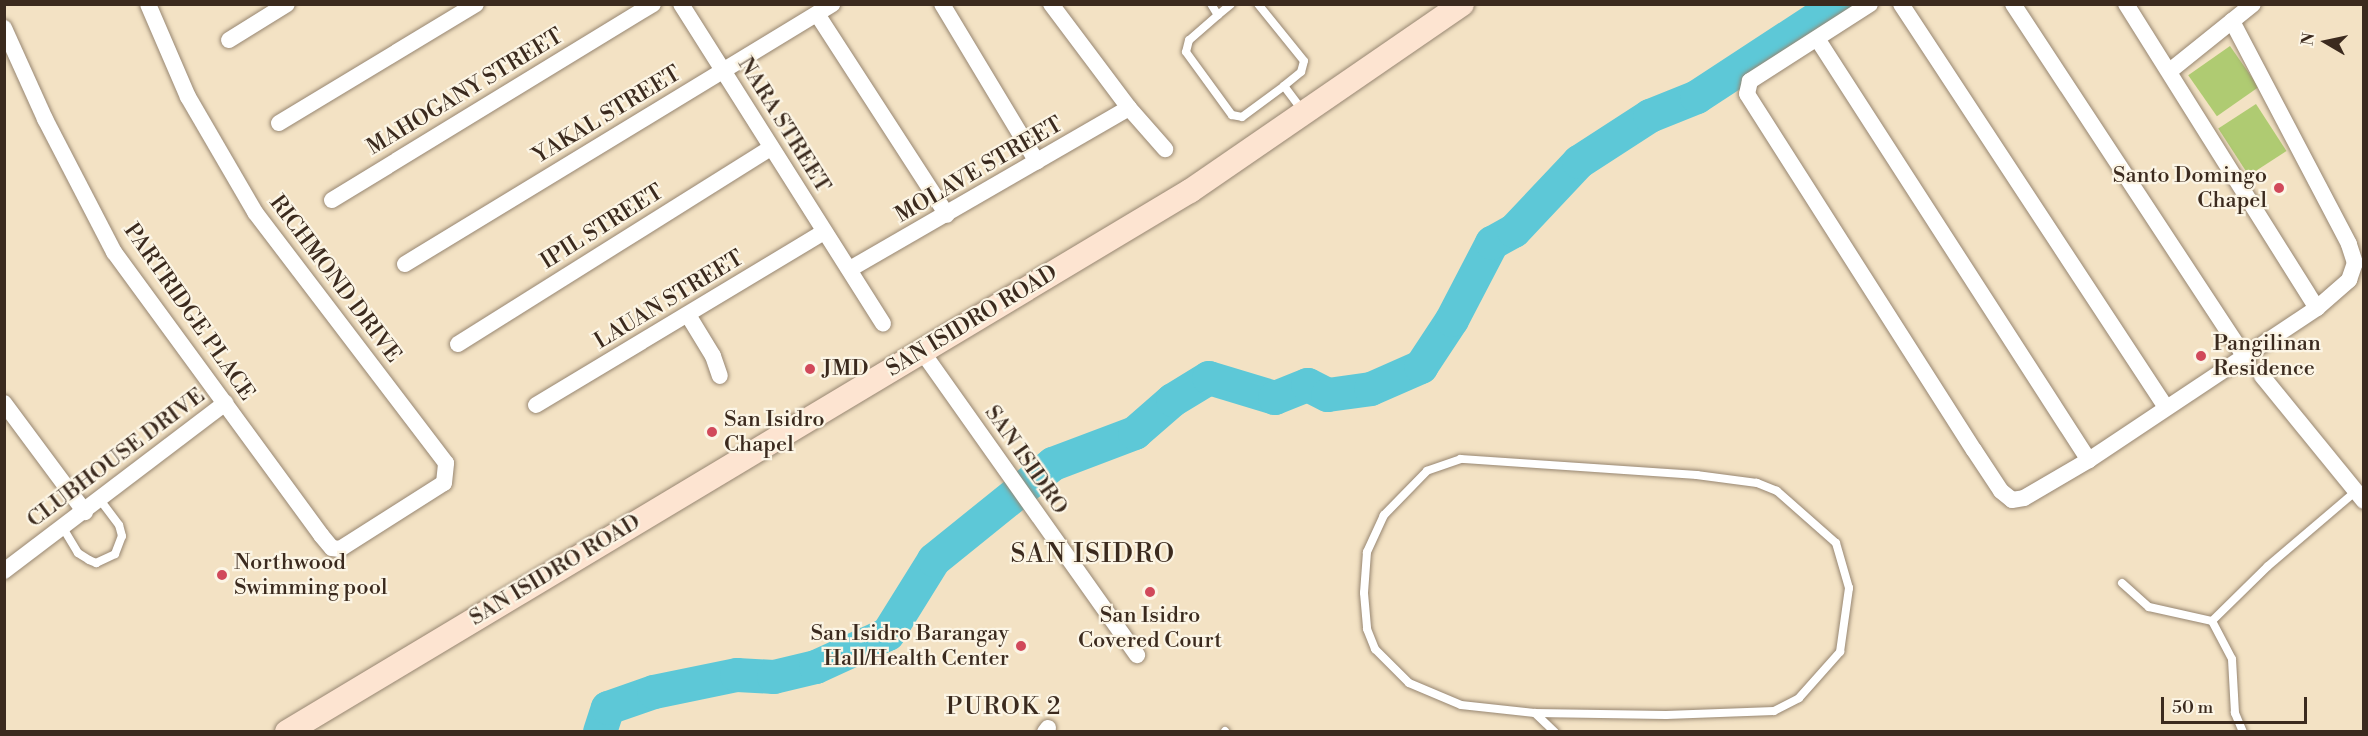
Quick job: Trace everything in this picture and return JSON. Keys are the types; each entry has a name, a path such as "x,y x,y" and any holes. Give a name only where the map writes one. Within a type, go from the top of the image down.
{"main road":[{"name":"SAN ISIDRO ROAD","path":"287,732 921,350 1190,191 1305,114 1451,8"}],"street":[{"name":"RICHMOND DRIVE","path":"148,4 188,97 255,212 446,463 444,483 359,537"},
{"path":"229,40 288,4"},
{"path":"279,123 476,4"},
{"name":"MAHOGANY STREET","path":"332,200 653,4"},
{"name":"NARA STREET","path":"681,4 883,324"},
{"name":"YAKAL STREET","path":"405,264 832,4"},
{"path":"942,4 1037,162"},
{"path":"1051,4 1129,108 1165,149"},
{"path":"1870,4 1818,40 1750,81 1745,88 1751,104 2001,491 2012,500 2024,498 2089,460 2166,407 2246,359 2317,308 2349,280 2355,263 2349,244 2232,21"},
{"path":"1902,4 2166,407"},
{"path":"2013,4 2246,359"},
{"path":"2126,4 2171,70 2317,308"},
{"path":"2171,70 2253,4"},
{"path":"817,14 948,215"},
{"name":"PARTRIDGE PLACE","path":"4,28 45,119 114,252 332,548 340,549 359,537"},
{"path":"1818,40 2089,460"},
{"name":"MOLAVE STREET","path":"850,269 948,215 1129,108"},
{"name":"IPIL STREET","path":"458,344 771,148"},
{"name":"LAUAN STREET","path":"536,405 824,232"},
{"path":"688,315 713,356 720,376"},
{"name":"SAN ISIDRO","path":"921,350 1137,655"},
{"path":"2262,376 2359,497"},
{"name":"CLUBHOUSE DRIVE","path":"4,571 85,512 225,403"},
{"path":"4,404 85,512"}],"lane":[{"path":"1210,4 1218,15"},
{"path":"1231,4 1189,40 1186,52 1232,115 1242,117 1301,72 1304,61 1258,4"},
{"path":"1284,86 1305,114"},
{"path":"1535,713 1666,715 1774,711 1799,698 1840,652 1849,588 1836,543 1777,491 1757,483 1697,475 1461,459 1427,471 1384,514 1367,552 1364,593 1367,629 1375,649 1409,683 1434,695 1494,711 1535,713 1555,732"},
{"path":"2212,621 2268,566 2359,497"},
{"path":"63,528 78,553 89,560 96,563 115,555 122,536 118,525 100,500"},
{"path":"2122,583 2149,607 2212,621 2232,659 2235,713 2243,732"}],"green space":[{"path":"2230,46 2259,87 2217,116 2188,75"},
{"path":"2256,104 2286,151 2249,175 2218,129"}],"waterway":[{"path":"600,732 608,708 654,692 737,675 774,677 816,667 888,634 934,560 1053,464 1135,433 1173,400 1209,378 1275,398 1308,385 1328,395 1371,389 1421,367 1452,320 1492,243 1514,231 1579,162 1650,116 1697,97 1839,4"}],"place":[{"name":"Santo Domingo Chapel","path":"2279,188"},
{"name":"Pangilinan Residence","path":"2201,356"},
{"name":"JMD","path":"810,369"},
{"name":"San Isidro Chapel","path":"712,432"},
{"name":"Northwood Swimming pool","path":"222,575"},
{"name":"San Isidro Covered Court","path":"1150,592"},
{"name":"San Isidro Barangay Hall/Health Center","path":"1021,646"}],"district":[{"name":"SAN ISIDRO","path":"1093,555"},
{"name":"PUROK 2","path":"1004,708"}]}
